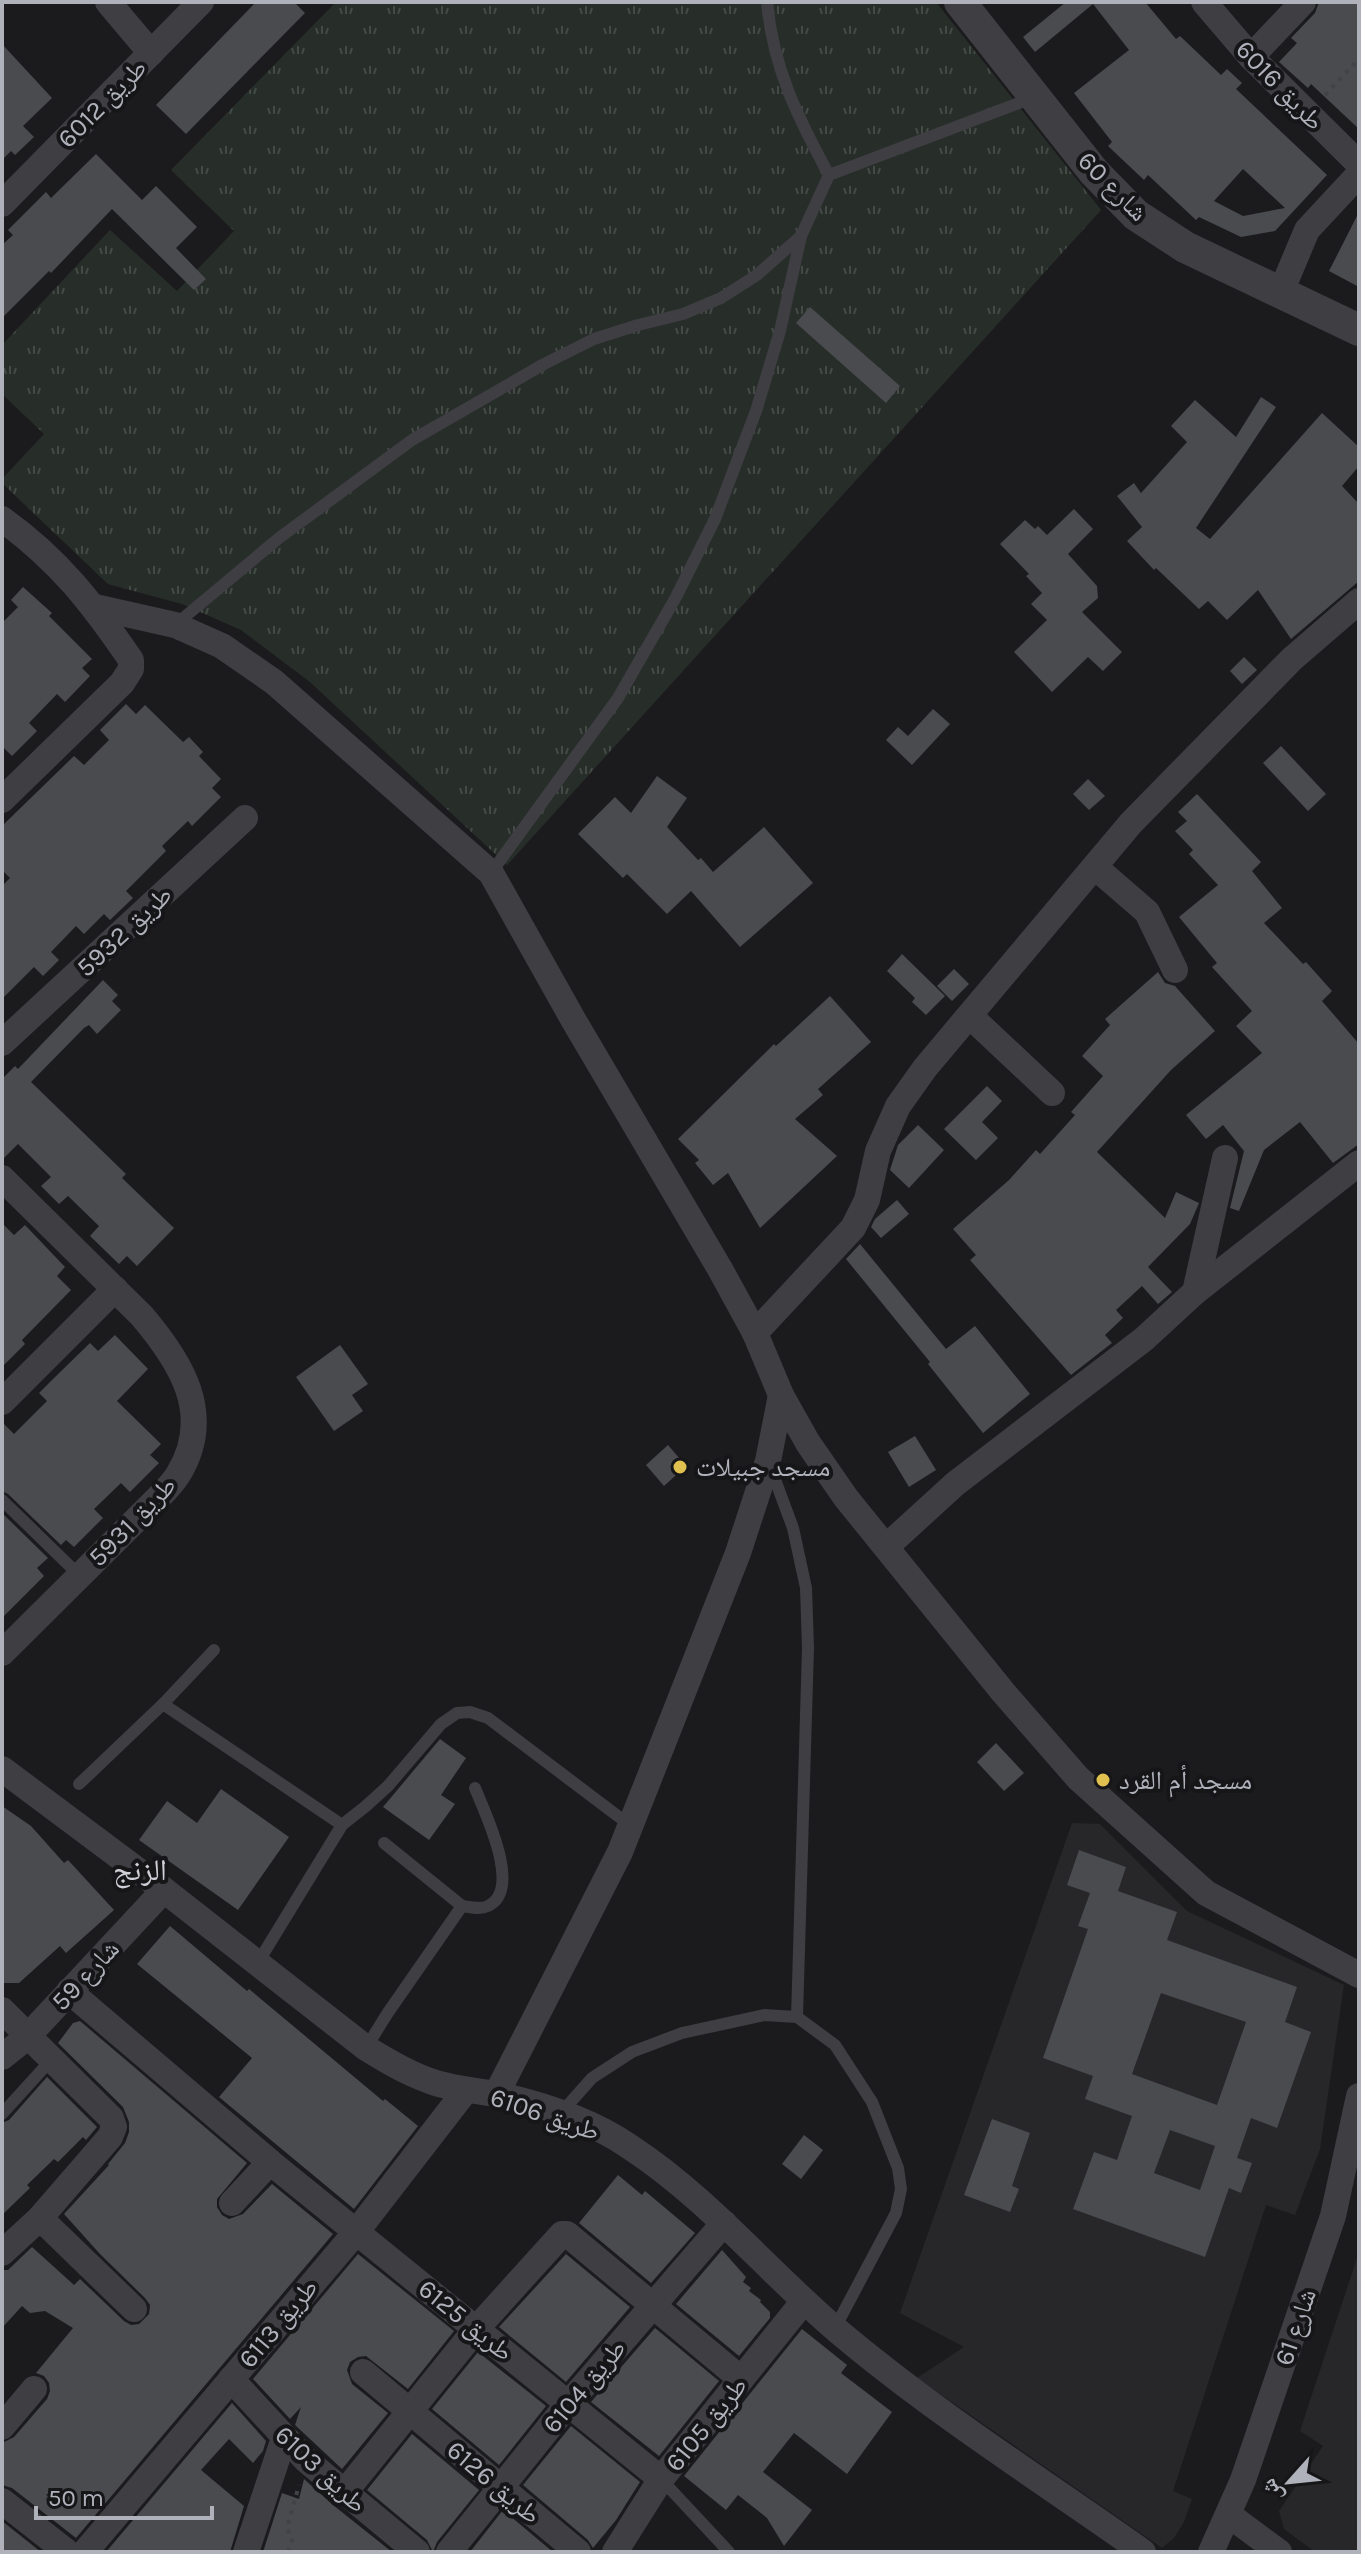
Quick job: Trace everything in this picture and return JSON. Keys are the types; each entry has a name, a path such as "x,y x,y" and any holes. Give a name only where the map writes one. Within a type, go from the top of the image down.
{"street":[{"path":"108,2 151,53"},
{"name":"طريق 6012","path":"2,204 201,2"},
{"name":"شارع 60","path":"960,2 1094,172 1136,215 1185,247 1359,330"},
{"name":"طريق 6016","path":"1204,2 1251,57 1359,164"},
{"path":"1251,57 1303,2"},
{"path":"1281,292 1307,230 1359,174"},
{"path":"2,519 41,549 95,607 131,660 131,669 122,683 2,800"},
{"path":"95,607 175,625 222,646 274,682 491,873 755,1333 781,1395 808,1443 846,1498 1003,1692 1078,1778 1206,1893 1359,1975"},
{"path":"755,1333 853,1228 867,1200 878,1151 898,1106 925,1068 1131,823 1292,659 1357,609"},
{"name":"طريق 5932","path":"2,1043 245,818"},
{"path":"1095,867 1147,912 1175,970"},
{"path":"970,1016 1052,1093"},
{"path":"1195,1292 1225,1158"},
{"path":"886,1547 955,1484 1144,1339 1195,1292 1359,1163"},
{"name":"طريق 5931","path":"2,1178 163,1341 179,1368 196,1419 191,1448 178,1475 2,1653"},
{"path":"2,1402 115,1289"},
{"path":"496,2095 631,1826 738,1553 768,1461 781,1395"},
{"name":"طريق 6106","path":"2,1769 164,1890 366,2048 397,2067 431,2082 496,2095 559,2114 587,2124 629,2146 724,2223 804,2301 884,2369 1143,2552"},
{"name":"شارع 59","path":"2,2057 27,2037 164,1890"},
{"name":"طريق 6125","path":"69,1991 270,2162 661,2479"},
{"path":"2,2010 111,2118 114,2127 110,2137 40,2218 2,2253"},
{"name":"طريق 6113","path":"85,2552 357,2231 466,2090"},
{"name":"شارع 61","path":"1211,2552 1229,2515 1333,2216 1359,2096"},
{"path":"232,2203 270,2162"},
{"path":"40,2218 134,2309"},
{"name":"طريق 6104","path":"449,2552 568,2404 724,2223"},
{"path":"344,2493 477,2328 559,2235 567,2234 741,2379"},
{"name":"طريق 6105","path":"615,2552 661,2479 804,2301"},
{"name":"طريق 6126","path":"363,2372 578,2552"},
{"name":"طريق 6103","path":"231,2379 306,2460 417,2552"},
{"path":"2,2427 34,2389"},
{"path":"246,2552 284,2438"},
{"path":"2,2501 67,2552"},
{"path":"1229,2515 1279,2552"}],"lane":[{"path":"767,2 784,86 800,123 829,175"},
{"path":"491,873 618,698 676,597 715,519 756,411 780,331 801,236 829,175 1035,97"},
{"path":"175,625 279,538 412,440 544,364 594,339 683,314 721,298 757,275 801,236"},
{"path":"768,1461 793,1528 806,1588 808,1648 797,2017"},
{"path":"2,1500 80,1576"},
{"path":"79,1784 214,1650"},
{"path":"163,1704 342,1825"},
{"path":"257,1964 342,1825 388,1786 441,1724 457,1713 470,1712 488,1718 631,1826"},
{"path":"384,1843 462,1906 487,1907 500,1897 503,1889 501,1865 475,1788"},
{"path":"366,2048 462,1906"},
{"path":"559,2114 592,2078 632,2052 682,2033 764,2015 797,2017 835,2045 872,2102 898,2168 901,2189 896,2213 835,2328"},
{"path":"2,2114 51,2060"},
{"path":"661,2479 729,2552"}],"path":[{"path":"1307,114 1359,59"},
{"path":"288,2552 292,2540 287,2528 306,2460"}],"shaded area":[{"path":"1072,1823 1100,1824 1187,1911 1344,1985 1320,2149 1295,2215 1266,2205 1173,2491 1192,2499 1184,2522 1174,2538 1162,2548 917,2378 964,2347 900,2313"},
{"path":"1359,2252 1359,2552 1315,2552 1284,2529 1279,2511 1323,2446 1300,2431"}],"green space":[{"path":"336,2 936,2 1101,210 507,865 310,682 241,630 182,604 108,584 2,483 2,479 44,434 2,394 2,345 110,230 177,291 234,231 171,170"}],"building":[{"path":"256,2 294,2 305,13 186,134 156,105"},
{"path":"1066,2 1145,2 1176,39 1180,36 1221,75 1227,69 1242,83 1236,89 1327,175 1275,231 1241,237 1199,217 1196,220 1148,175 1144,180 1108,146 1112,142 1074,93 1129,50 1093,4 1035,52 1023,37","holes":["1243,169 1285,208 1243,216 1214,201"]},
{"path":"1319,2 1359,2 1359,129 1311,84 1308,88 1279,62 1297,43 1291,38 1315,13"},
{"path":"2,44 52,98 23,126 34,137 15,155 11,151 2,160"},
{"path":"96,154 142,200 156,186 197,227 176,248 206,279 194,290 112,209 51,273 49,271 2,318 2,245 13,235 8,230 46,192 51,198"},
{"path":"1359,212 1359,287 1329,271"},
{"path":"810,307 900,386 886,403 796,323"},
{"path":"1261,397 1276,407 1196,528 1210,539 1322,413 1359,447 1359,466 1342,486 1359,504 1359,581 1291,639 1258,590 1227,620 1208,601 1199,609 1156,568 1154,570 1127,541 1142,527 1117,496 1134,483 1141,493 1187,442 1171,426 1195,400 1236,437"},
{"path":"1074,509 1093,529 1068,554 1097,586 1098,598 1082,612 1122,652 1103,671 1088,657 1052,692 1014,652 1047,620 1031,604 1042,593 1026,576 1029,574 1000,544 1025,520 1047,535"},
{"path":"23,587 52,613 49,616 92,659 82,668 90,676 65,702 57,694 29,723 37,731 12,756 2,746 2,623 18,607 11,600"},
{"path":"1244,657 1257,670 1242,684 1230,671"},
{"path":"126,704 136,714 145,705 183,742 189,737 203,752 199,756 221,779 212,788 221,797 192,826 188,821 162,846 166,851 126,891 133,898 110,920 104,914 84,934 76,926 51,952 59,960 43,976 34,967 2,999 2,886 10,878 2,870 2,826 74,756 84,765 109,740 100,730"},
{"path":"933,709 950,724 912,765 886,740 898,727 908,736"},
{"path":"1281,746 1326,794 1308,811 1263,763"},
{"path":"657,776 687,798 667,827 713,872 764,827 813,883 740,947 691,891 667,914 627,874 623,878 578,834 615,797 631,813"},
{"path":"1088,779 1105,796 1089,810 1073,794"},
{"path":"1197,794 1261,862 1252,871 1282,908 1264,923 1332,991 1322,1001 1359,1044 1359,1144 1333,1163 1300,1122 1264,1150 1239,1211 1230,1208 1244,1151 1223,1125 1206,1139 1186,1115 1262,1053 1236,1026 1252,1011 1212,967 1217,963 1179,917 1218,885 1189,854 1193,850 1175,831 1187,821 1178,812"},
{"path":"902,954 945,996 926,1015 912,1002 915,998 887,971"},
{"path":"954,969 969,984 952,1001 937,986"},
{"path":"1158,972 1165,983 1175,986 1215,1031 1171,1070 1097,1152 1165,1218 1176,1192 1199,1203 1190,1224 1148,1267 1172,1292 1158,1304 1142,1286 1116,1310 1123,1318 1105,1335 1112,1343 1071,1375 970,1260 976,1255 953,1229 1009,1180 1036,1150 1040,1154 1075,1115 1071,1112 1103,1076 1082,1056 1110,1025 1105,1019"},
{"path":"103,980 118,995 112,1001 121,1010 97,1034 89,1025 84,1028 31,1082 126,1174 122,1178 174,1228 137,1266 127,1256 119,1264 90,1236 99,1226 68,1196 59,1204 41,1186 51,1177 18,1144 2,1160 2,1079 15,1066 18,1069"},
{"path":"830,996 871,1042 818,1089 823,1095 795,1119 837,1156 760,1228 728,1173 713,1185 695,1163 699,1160 678,1139 774,1044 776,1046"},
{"path":"987,1086 1002,1101 982,1122 998,1138 976,1160 944,1129"},
{"path":"918,1125 944,1150 909,1188 890,1170 898,1145"},
{"path":"897,1200 909,1214 881,1238 871,1227 875,1219"},
{"path":"2,1223 14,1235 25,1225 65,1267 57,1276 71,1290 22,1340 25,1344 2,1367"},
{"path":"860,1244 946,1349 975,1326 1030,1394 983,1433 846,1259"},
{"path":"115,1335 148,1369 117,1401 161,1444 150,1455 159,1463 130,1492 121,1483 94,1509 103,1518 74,1547 66,1540 61,1545 2,1491 2,1422 14,1434 47,1401 39,1393 51,1381 90,1343 98,1351"},
{"path":"340,1345 368,1384 352,1395 363,1411 334,1431 296,1377"},
{"path":"915,1436 936,1470 909,1487 888,1452"},
{"path":"668,1445 686,1466 664,1486 646,1465"},
{"path":"2,1513 48,1558 37,1568 44,1576 2,1618"},
{"path":"440,1739 466,1758 441,1795 455,1804 429,1840 383,1807"},
{"path":"996,1743 1024,1773 1004,1791 977,1762"},
{"path":"221,1789 289,1837 238,1910 139,1840 167,1801 197,1823"},
{"path":"2,1806 31,1826 64,1863 68,1860 114,1910 66,1953 60,1946 19,1983 2,1983"},
{"path":"1079,1850 1126,1867 1118,1891 1177,1912 1167,1940 1297,1987 1285,2022 1311,2032 1277,2128 1251,2118 1237,2158 1252,2163 1241,2193 1229,2188 1205,2257 1073,2209 1094,2152 1117,2160 1132,2116 1085,2099 1093,2076 1043,2058 1088,1929 1078,1926 1090,1893 1067,1885","holes":["1161,1993 1246,2022 1217,2105 1132,2074","1170,2130 1215,2146 1200,2190 1154,2173"]},
{"path":"170,1926 383,2101 385,2099 418,2126 354,2209 219,2097 252,2058 137,1964"},
{"path":"80,2021 247,2163 217,2199 222,2215 229,2219 243,2214 272,2184 333,2234 76,2538 12,2488 2,2485 2,2443 14,2437 47,2399 49,2383 44,2376 36,2373 73,2328 45,2311 30,2313 22,2306 2,2328 2,2270 8,2270 32,2247 74,2285 80,2279 124,2321 131,2325 139,2324 149,2314 150,2305 145,2298 64,2214 109,2165 129,2132 123,2107 58,2043 73,2023"},
{"path":"47,2077 97,2127 58,2162 54,2159 2,2215 2,2123 9,2120"},
{"path":"992,2119 1030,2133 1012,2186 1019,2189 1010,2212 964,2195"},
{"path":"804,2135 823,2150 801,2179 782,2164"},
{"path":"618,2175 642,2195 645,2191 695,2233 651,2283 579,2223"},
{"path":"722,2250 746,2277 743,2282 751,2288 749,2291 770,2312 770,2318 739,2356 676,2304"},
{"path":"358,2254 454,2331 408,2389 366,2356 350,2362 347,2370 352,2384 388,2413 342,2469 295,2425 301,2407 290,2419 253,2379"},
{"path":"566,2254 630,2307 566,2382 499,2327"},
{"path":"655,2328 719,2381 659,2456 591,2402"},
{"path":"802,2329 847,2365 841,2373 892,2412 847,2474 794,2433 763,2472 812,2510 784,2546 767,2518 738,2495 726,2510 684,2476"},
{"path":"478,2352 546,2406 499,2465 432,2409"},
{"path":"232,2403 266,2441 263,2451 253,2463 229,2439 201,2470 244,2506 230,2552 106,2552"},
{"path":"571,2426 640,2482 616,2520 593,2548 588,2540 523,2485"},
{"path":"412,2434 479,2490 437,2542 433,2552 427,2540 367,2490"},
{"path":"304,2479 392,2552 263,2552 282,2493 299,2499"},
{"path":"503,2510 553,2552 470,2552"},
{"path":"2,2521 41,2552 2,2552"}],"place":[{"name":"مسجد جبيلات","path":"680,1467"},
{"name":"مسجد أم القرد","path":"1103,1780"}],"district":[{"name":"الزنج","path":"140,1870"}]}
